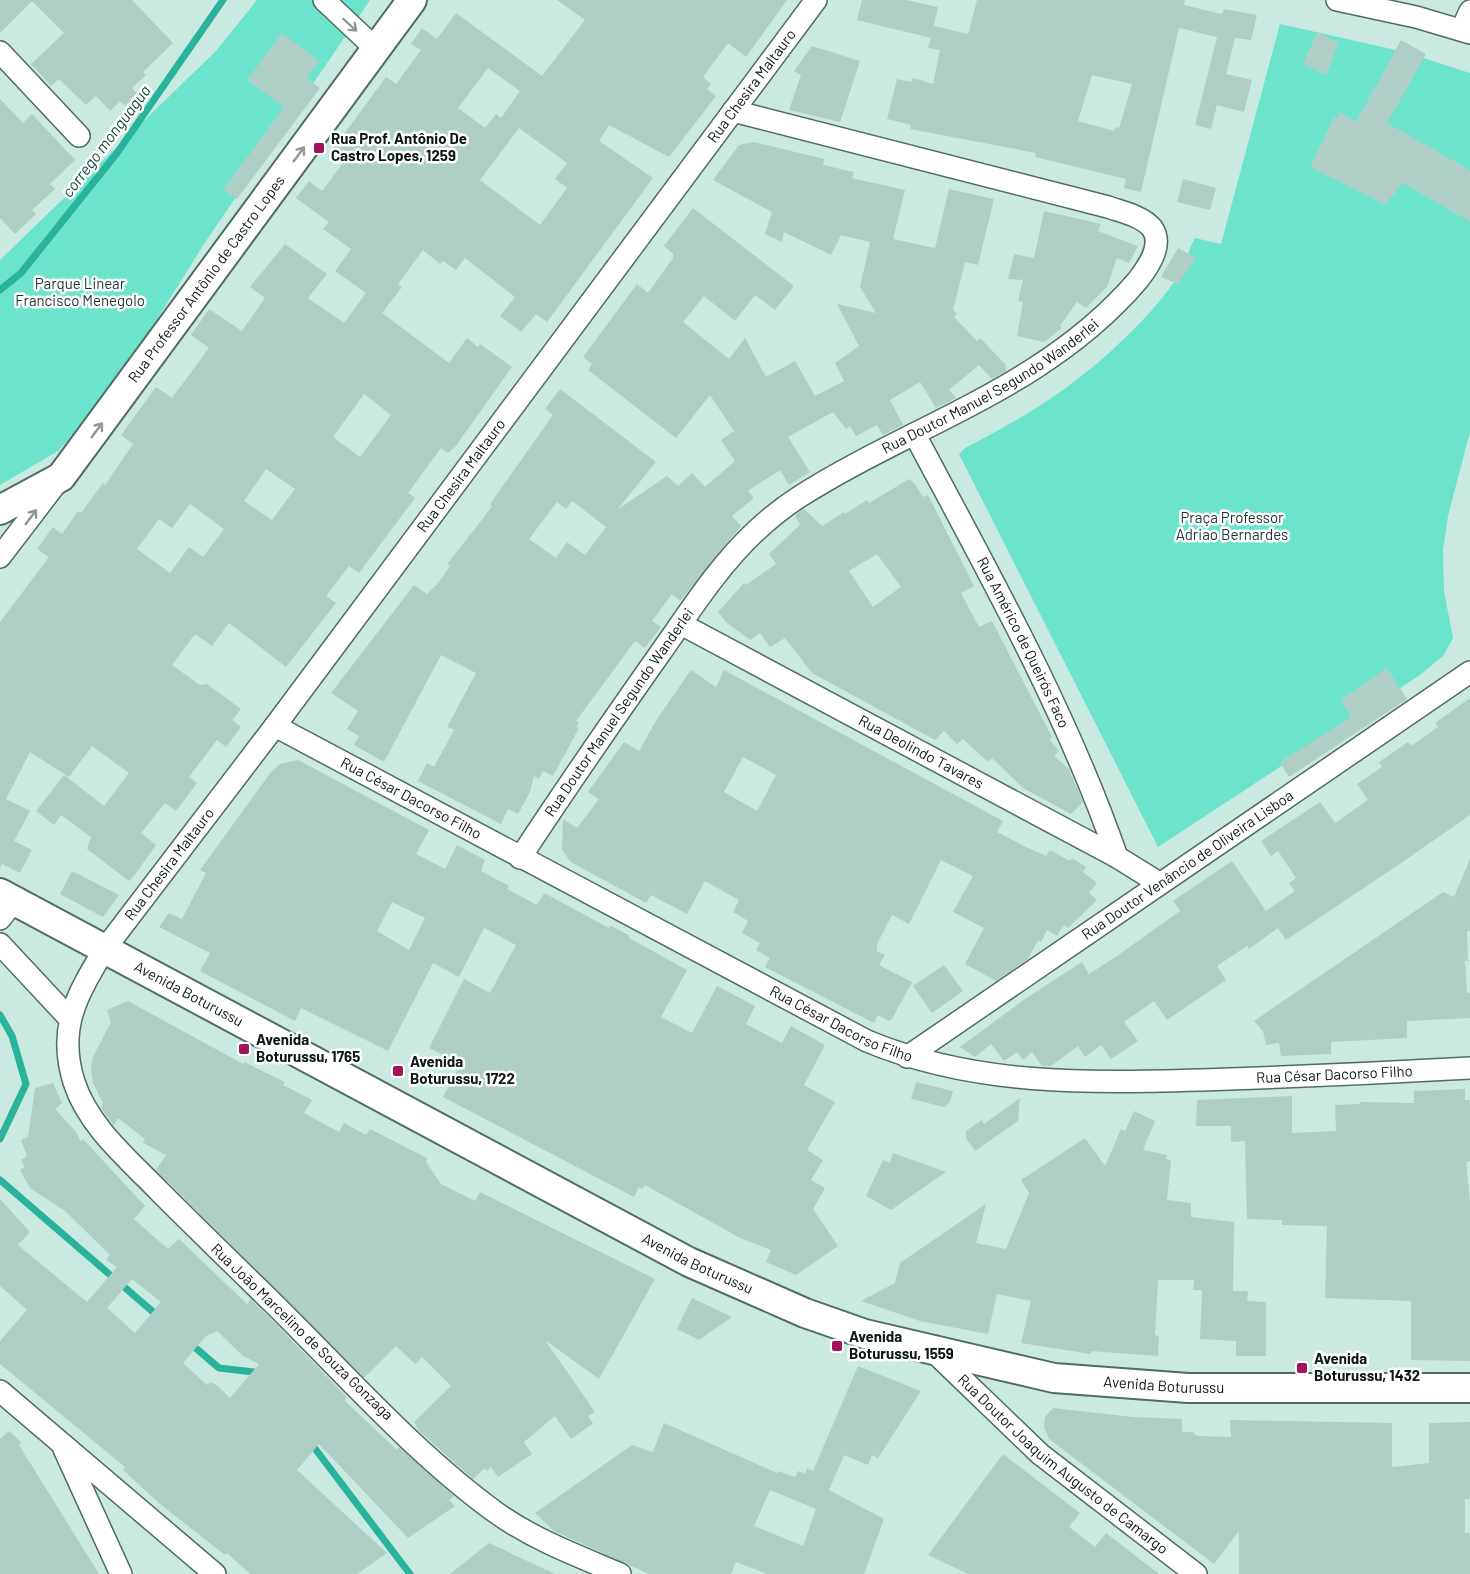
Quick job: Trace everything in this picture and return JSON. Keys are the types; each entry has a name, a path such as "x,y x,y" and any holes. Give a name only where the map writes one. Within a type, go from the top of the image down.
{"main road":[{"name":"Rua Professor Antônio de Castro Lopes","path":"62,477 412,0"},
{"path":"0,510 62,477"},
{"name":"Avenida Boturussu","path":"5,904 104,950 689,1262 815,1316 865,1334 1030,1374 1076,1380 1188,1388 1470,1388"}],"street":[{"path":"324,0 376,49"},
{"name":"Rua Chesira Maltauro","path":"104,950 275,726 816,0"},
{"path":"1337,0 1467,24"},
{"path":"0,52 79,136"},
{"name":"Rua Doutor Manuel Segundo Wanderlei","path":"520,858 681,624 722,568 757,530 798,498 1031,373 1076,340 1120,301 1148,268 1157,246 1153,229 1140,219 1108,207 734,111"},
{"name":"Rua Américo de Queirós Faco","path":"915,435 1006,607 1059,716 1101,810 1117,857"},
{"name":"Rua Professor Antônio de Castro Lopes","path":"0,557 62,477"},
{"name":"Rua Deolindo Tavares","path":"681,624 1117,857 1159,883"},
{"name":"Rua Doutor Venâncio de Oliveira Lisboa","path":"907,1057 1470,672"},
{"name":"Rua César Dacorso Filho","path":"275,726 867,1041 907,1057 981,1073 1025,1079 1099,1083 1470,1068"},
{"path":"0,944 69,1018"},
{"name":"Rua João Marcelino de Souza Gonzaga","path":"104,950 84,983 69,1018 68,1052 74,1082 88,1113 114,1145 429,1456 497,1513 530,1535 620,1574"},
{"name":"Rua Doutor Joaquim Augusto de Camargo","path":"932,1350 1040,1454 1196,1574"},
{"path":"0,1391 215,1574"},
{"path":"61,1442 121,1574"}],"green space":[{"name":"Parque Linear Francisco Menegolo","path":"257,0 370,0 204,244 113,390 58,451 0,485 0,260 216,51"},
{"name":"Praça Professor Adriao Bernardes","path":"1280,24 1405,52 1470,73 1470,432 1448,516 1443,550 1444,591 1453,638 1443,656 1420,675 1158,847 959,454 965,448 1053,397 1112,350 1145,317 1170,287 1181,271 1195,238 1221,244"}],"building":[{"path":"0,0 132,0 173,43 143,72 146,75 132,88 137,93 125,106 120,101 110,111 96,96 86,105 59,79 51,86 31,64 64,33 32,1 0,33"},
{"path":"557,0 787,0 746,57 728,43 703,77 711,84 707,89 716,96 669,157 609,125 599,141 653,178 547,322 536,314 521,332 500,316 515,297 465,258 456,270 443,261 440,264 423,250 398,284 402,287 382,313 449,363 467,338 478,347 480,344 512,367 455,447 448,453 441,448 408,493 415,498 359,573 349,566 326,596 336,603 286,667 229,623 212,646 195,634 172,665 200,685 207,684 241,709 232,720 241,727 226,747 217,740 189,777 197,783 176,811 165,803 141,833 156,845 134,876 129,881 87,849 91,837 61,815 54,825 36,811 64,775 104,806 129,773 92,746 69,777 30,752 6,799 30,811 14,841 32,850 20,873 2,864 0,868 0,622 49,557 37,549 53,527 62,534 78,511 81,513 103,483 105,485 133,444 121,435 156,387 172,398 209,348 191,335 209,309 242,331 265,298 250,287 285,244 327,274 308,298 344,323 366,293 335,271 351,249 323,229 329,222 296,198 309,181 322,191 343,163 330,153 386,77 396,84 421,50 411,44 422,28 437,39 456,13 542,76 585,20","holes":["488,68 520,91 501,118 496,114 485,128 458,108","519,128 567,163 555,179 567,188 540,225 480,180","364,394 391,415 360,457 333,437","266,469 295,489 272,520 244,501","190,504 224,529 203,557 189,547 170,573 137,549 159,519 172,528"]},
{"path":"862,0 906,0 938,7 931,38 857,20"},
{"path":"977,0 1185,0 1184,5 1222,14 1224,9 1257,15 1251,40 1235,38 1226,74 1252,80 1244,112 1217,105 1211,129 1195,125 1217,37 1179,28 1141,192 1124,188 1126,179 1035,157 1036,153 910,129 911,125 887,119 897,79 911,82 913,78 933,84 940,50 928,48 934,26 968,34","holes":["1092,75 1132,84 1119,128 1115,127 1114,131 1078,121"]},
{"path":"1317,32 1339,43 1326,75 1303,64"},
{"path":"282,33 319,61 307,78 320,88 237,199 223,190 284,107 247,80"},
{"path":"1401,40 1426,54 1387,123 1470,170 1470,222 1403,183 1385,205 1310,167 1334,117 1337,119 1340,112 1356,122"},
{"path":"812,46 860,61 840,122 789,110 801,75 794,71"},
{"path":"0,99 23,123 32,114 75,160 50,184 55,189 32,210 36,214 15,234 0,218"},
{"path":"754,142 824,159 823,165 854,172 852,178 905,190 893,239 935,248 949,189 994,199 978,265 965,262 953,310 957,314 954,317 977,341 980,338 1006,365 1006,371 992,379 979,365 949,390 956,398 936,408 920,382 890,400 903,425 883,435 877,425 856,436 850,426 846,429 833,412 788,437 810,472 789,485 780,470 748,491 754,498 732,516 741,526 680,601 672,594 652,621 661,627 645,648 635,641 576,721 579,723 576,727 579,728 553,776 543,771 539,779 534,776 530,792 518,814 508,809 501,824 418,781 427,763 434,767 454,730 447,727 476,673 441,655 384,762 354,745 359,736 347,729 358,711 331,693 414,585 427,594 439,582 450,566 447,564 492,506 490,504 553,415 545,409 560,389 656,462 617,510 667,476 678,486 692,473 705,487 735,461 721,440 734,431 710,395 676,438 588,370 592,364 583,357 637,284 648,293 673,258 673,254 664,246 693,208 794,286 775,310 755,295 735,321 704,296 683,322 729,359 745,338 766,377 795,361 815,396 844,381 835,363 859,346 837,304 876,313 860,287 870,242 841,235 831,255 784,232 782,242 765,234 772,212 713,180 739,145","holes":["572,501 606,527 585,555 567,542 556,558 529,539 557,502 566,509"]},
{"path":"1183,179 1216,188 1210,210 1177,202"},
{"path":"1044,211 1101,224 1098,231 1138,246 1129,263 1117,258 1107,287 1086,308 1077,302 1060,326 1062,328 1044,342 1017,336 1023,302 1018,301 1023,280 1008,279 1014,254 1034,258"},
{"path":"1178,248 1196,258 1178,284 1161,277"},
{"path":"909,479 923,497 928,495 974,586 961,593 979,627 992,621 1052,737 1050,740 1059,751 1054,756 1068,768 1083,802 1071,814 1023,788 992,758 988,762 963,739 957,744 944,731 935,740 812,673 785,638 770,647 760,633 750,640 726,622 718,612 744,583 746,585 776,564 769,554 800,525 795,515 804,509 822,526 867,500 869,503","holes":["877,554 901,587 873,607 849,571"]},
{"path":"1387,668 1407,699 1289,777 1280,762 1351,717 1341,700"},
{"path":"691,670 716,687 724,670 1003,821 997,832 1046,856 1050,850 1070,861 1072,858 1086,867 1083,872 1097,883 1089,893 1097,900 1068,928 1064,925 1057,936 1047,930 1041,942 1038,940 1028,959 996,981 965,964 984,928 953,912 973,876 941,860 909,924 892,915 876,946 878,947 876,951 885,955 879,965 912,982 892,1019 889,1021 878,1015 874,1023 765,967 770,958 756,950 760,943 742,933 748,921 733,912 739,900 705,881 687,914 651,895 646,903 571,862 562,850 563,819 577,828 599,799 588,792 624,742 639,751 657,719","holes":["743,757 776,775 757,811 724,792"]},
{"path":"1470,698 1470,815 1404,861 1286,940 1278,928 1249,949 1247,946 1217,966 1226,980 1167,1020 1154,1001 1124,1022 1138,1041 1111,1059 1101,1045 1085,1057 1078,1046 1051,1066 1042,1066 1032,1052 1023,1060 1017,1052 1004,1061 991,1044 975,1057 960,1047 1025,999 1082,962 1089,974 1117,956 1180,911 1173,901 1232,861 1266,911 1295,891 1289,883 1296,878 1278,851 1271,856 1261,841 1320,802 1335,823 1368,800 1357,784 1382,767 1379,762 1408,742 1411,746 1438,727 1435,723"},
{"path":"298,760 429,830 416,854 445,869 457,845 485,860 481,871 509,886 507,889 537,905 544,893 609,928 611,926 630,936 629,938 687,970 661,1017 692,1033 717,986 755,1006 746,1024 782,1043 791,1026 825,1045 804,1085 835,1102 807,1150 823,1160 811,1180 825,1188 813,1209 838,1246 796,1275 766,1262 771,1250 740,1238 645,1185 642,1189 639,1187 634,1197 443,1097 461,1064 429,1048 464,979 490,993 516,945 484,928 459,977 433,963 388,1051 301,1008 295,1021 200,971 210,953 159,927 169,913 182,919 206,873 200,870 271,772 280,764","holes":["392,902 425,918 409,950 377,931"]},
{"path":"1470,859 1470,931 1467,931 1468,961 1465,961 1467,993 1470,993 1470,1018 1407,1021 1407,1038 1331,1042 1331,1054 1281,1056 1279,1043 1266,1045 1263,1031 1254,1021 1443,892 1454,897"},
{"path":"72,871 119,895 103,917 60,894"},
{"path":"944,965 963,991 932,1013 913,986"},
{"path":"128,1001 243,1064 244,1062 285,1082 283,1085 312,1100 304,1113 339,1132 344,1123 366,1135 370,1129 427,1158 426,1162 441,1184 475,1201 480,1192 655,1279 599,1379 545,1340 595,1412 588,1416 593,1423 571,1439 555,1416 524,1442 532,1454 498,1477 491,1467 487,1471 485,1468 473,1479 419,1431 414,1422 451,1386 422,1357 415,1364 396,1346 364,1378 156,1170 166,1155 143,1143 145,1139 118,1118 114,1126 101,1108 103,1103 93,1083 91,1068 93,1057 111,1022 107,1010"},
{"path":"916,1082 953,1091 950,1102 944,1107 911,1099"},
{"path":"53,1083 62,1103 55,1109 76,1132 81,1142 83,1139 145,1206 134,1219 168,1249 179,1239 247,1304 251,1299 346,1396 345,1401 397,1450 399,1447 454,1496 449,1500 455,1506 408,1538 319,1444 297,1470 387,1553 357,1574 250,1574 227,1553 225,1555 160,1504 123,1470 125,1467 0,1364 0,1341 27,1310 0,1286 0,1199 30,1232 18,1245 87,1302 117,1267 106,1260 110,1255 65,1211 30,1188 20,1170 25,1167 21,1160 27,1156 21,1140 28,1137 35,1088","holes":["132,1279 161,1302 135,1333 107,1308","217,1331 243,1356 259,1364 230,1398 218,1386 210,1382 207,1385 183,1363 206,1336"]},
{"path":"1465,1089 1465,1100 1470,1100 1470,1161 1466,1162 1470,1202 1470,1361 1411,1360 1411,1301 1325,1298 1327,1226 1282,1225 1282,1220 1247,1219 1245,1141 1231,1142 1231,1126 1196,1126 1197,1100 1292,1096 1292,1133 1336,1131 1335,1105 1360,1104 1360,1102 1414,1103 1414,1091"},
{"path":"1020,1098 1018,1121 975,1151 966,1138 966,1131 982,1120 984,1124"},
{"path":"1134,1111 1155,1121 1143,1150 1167,1155 1166,1159 1171,1160 1167,1200 1191,1203 1191,1217 1234,1222 1233,1291 1248,1291 1247,1301 1266,1302 1266,1356 1236,1356 1236,1341 1200,1339 1202,1290 1193,1290 1194,1280 1158,1280 1155,1335 1159,1336 1158,1356 1091,1351 1091,1354 1021,1343 1031,1301 997,1294 988,1334 920,1321 861,1301 895,1283 900,1263 986,1204 976,1243 1006,1249 1029,1193 1021,1180 1085,1138 1105,1166 1121,1129 1125,1131"},
{"path":"893,1153 946,1172 891,1210 866,1196 883,1160 890,1163"},
{"path":"692,1298 732,1317 699,1340 677,1329"},
{"path":"858,1366 921,1391 878,1458 872,1455 868,1465 844,1455 829,1490 884,1519 864,1574 767,1574 736,1562 731,1574 649,1574 554,1531 535,1513 632,1445 653,1452 664,1423 777,1473 778,1471 795,1477 798,1471 805,1474 807,1468 813,1471","holes":["770,1490 816,1509 803,1546 754,1526"]},
{"path":"1053,1408 1133,1417 1182,1419 1182,1432 1194,1432 1193,1434 1198,1436 1231,1437 1230,1420 1392,1423 1392,1467 1429,1463 1429,1423 1470,1422 1470,1499 1465,1499 1465,1533 1470,1533 1470,1574 1239,1574 1239,1531 1214,1564 1049,1439 1044,1428 1045,1417"},
{"path":"9,1431 21,1442 19,1445 99,1574 0,1574 0,1439"},
{"path":"1003,1454 1080,1513 1069,1527 1095,1547 1106,1533 1159,1574 968,1574 928,1555"},
{"path":"489,1543 555,1574 450,1574"}],"waterway":[{"name":"corrego monguagua","path":"0,290 21,273 117,153 223,0"},
{"path":"0,1015 12,1036 26,1084 0,1139"},
{"path":"0,1180 159,1317"},
{"path":"191,1344 219,1368 254,1372 258,1377"},
{"path":"310,1442 410,1574"}],"place":[{"name":"Rua Prof. Antônio De Castro Lopes, 1259","path":"319,148"},
{"name":"Avenida Boturussu, 1765","path":"244,1049"},
{"name":"Avenida Boturussu, 1722","path":"398,1071"},
{"name":"Avenida Boturussu, 1559","path":"837,1346"},
{"name":"Avenida Boturussu, 1432","path":"1302,1368"}]}
